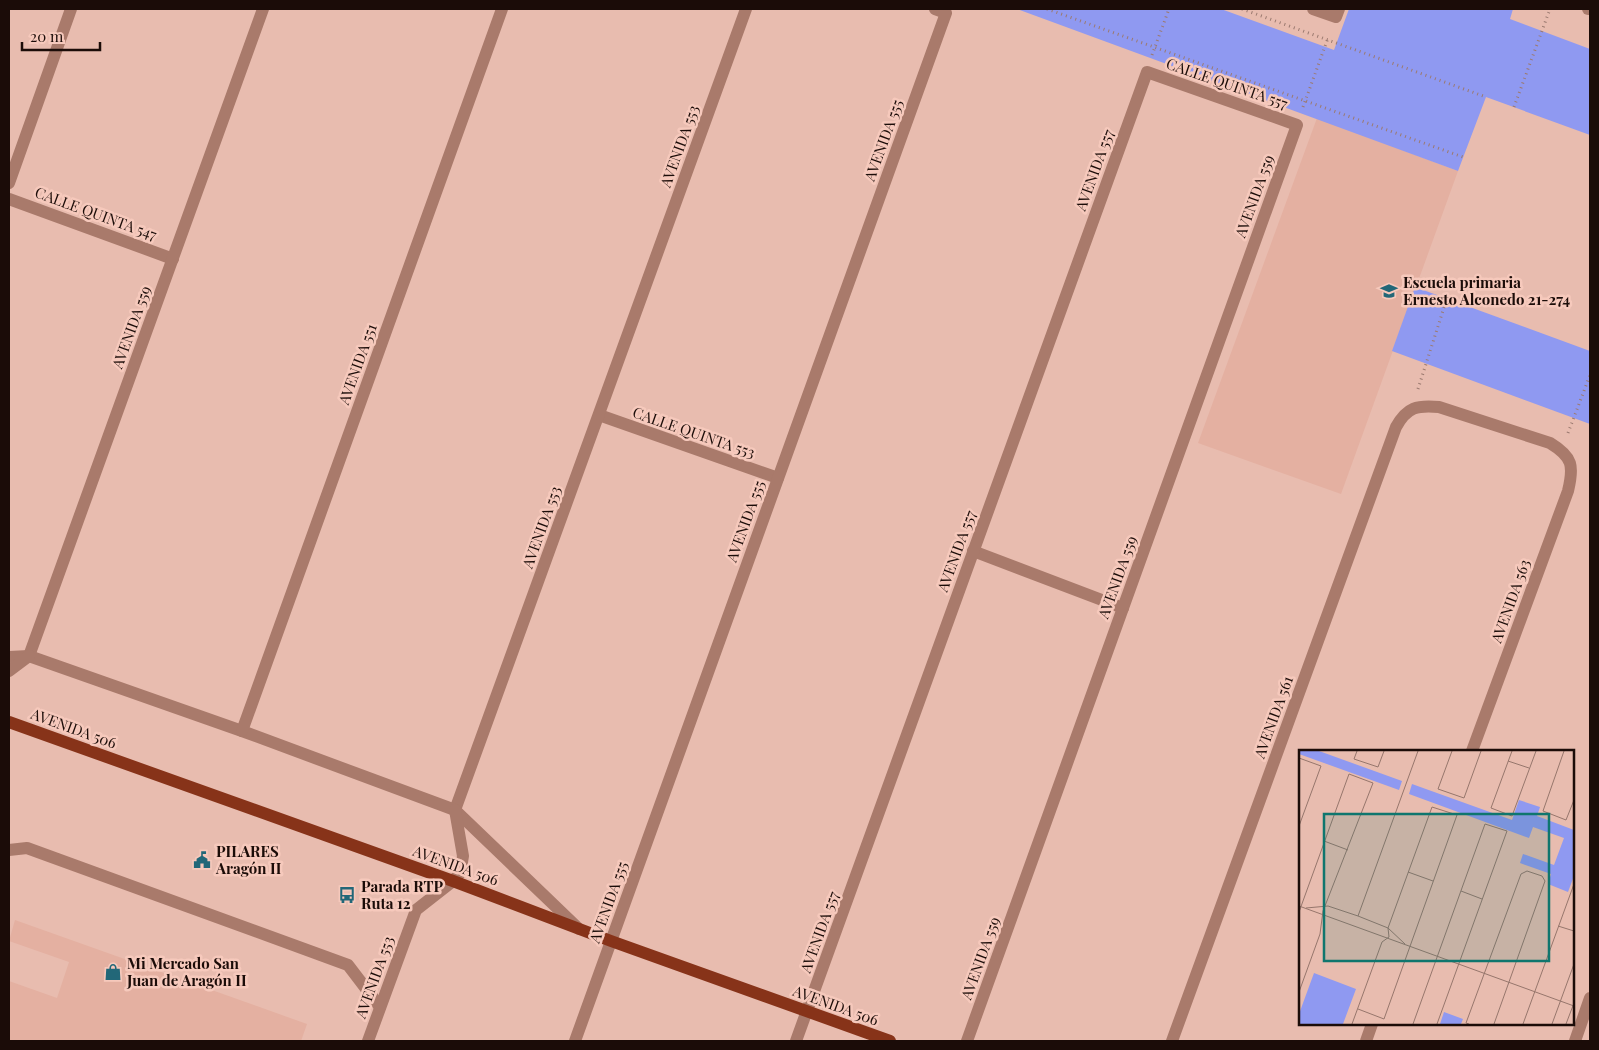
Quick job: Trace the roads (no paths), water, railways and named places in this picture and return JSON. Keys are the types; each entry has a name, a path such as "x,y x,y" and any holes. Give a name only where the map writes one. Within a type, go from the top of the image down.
{"main road":[{"name":"AVENIDA 506","path":"9,722 453,881 579,930 890,1041"}],"street":[{"path":"9,183 72,9"},
{"name":"AVENIDA 559","path":"29,656 263,9"},
{"name":"AVENIDA 551","path":"242,731 502,9"},
{"name":"AVENIDA 553","path":"368,1041 416,910 453,881 460,873 463,856 455,810 746,9"},
{"path":"1313,9 1337,13"},
{"name":"AVENIDA 555","path":"575,1041 778,478 941,11"},
{"name":"CALLE QUINTA 557","path":"1146,72 1297,124"},
{"name":"AVENIDA 557","path":"796,1041 1146,72"},
{"name":"AVENIDA 559","path":"967,1041 1297,124"},
{"name":"CALLE QUINTA 547","path":"9,198 173,259"},
{"name":"AVENIDA 561","path":"1172,1041 1402,415 1412,408 1425,405 1439,407 1550,444 1562,451 1571,461"},
{"name":"CALLE QUINTA 553","path":"599,415 778,478"},
{"name":"AVENIDA 563","path":"1472,750 1568,491 1572,476 1571,461"},
{"path":"973,552 1123,608"},
{"path":"9,671 29,656"},
{"path":"9,657 29,656 242,731 455,810 579,930"},
{"path":"9,850 27,848 348,965 380,1007"},
{"path":"1574,1041 1590,998"},
{"path":"1366,1041 1372,1025"}],"place":[{"name":"Escuela primaria Ernesto Alconedo 21-274","path":"1389,291"},
{"name":"PILARES Aragón II","path":"202,860"},
{"name":"Parada RTP Ruta 12","path":"347,895"},
{"name":"Mi Mercado San Juan de Aragón II","path":"113,972"}]}
